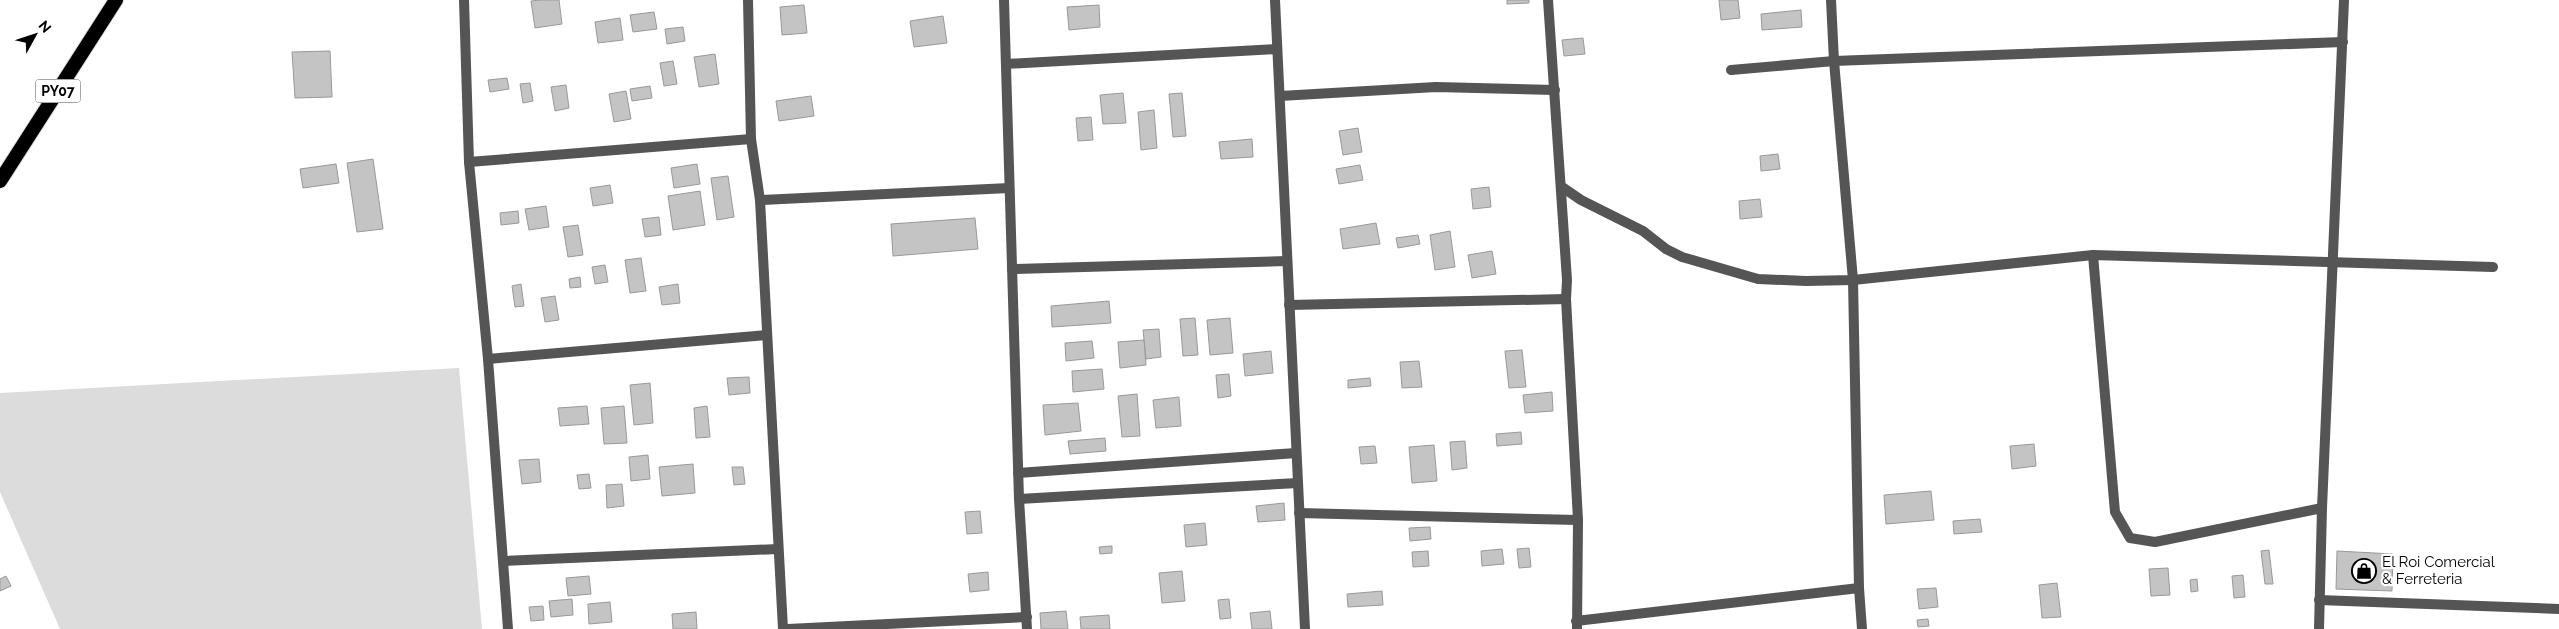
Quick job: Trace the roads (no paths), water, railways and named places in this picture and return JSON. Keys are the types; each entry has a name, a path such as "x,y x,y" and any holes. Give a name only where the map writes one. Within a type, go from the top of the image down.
{"highway":[{"name":"PY07","path":"0,181 116,0"}],"street":[{"path":"464,0 469,162 488,359 508,629"},
{"path":"748,0 751,140 760,200 783,629"},
{"path":"1004,0 1018,473 1027,629"},
{"path":"1275,0 1305,629"},
{"path":"1548,0 1568,280 1566,299 1578,520 1576,625 1859,588"},
{"path":"1831,0 1834,61 1854,280 1859,588 1862,629"},
{"path":"2319,629 2322,508 2344,0"},
{"path":"1731,70 1834,61 2343,42"},
{"path":"1006,64 1277,49"},
{"path":"1280,96 1436,87 1555,90"},
{"path":"469,162 751,140"},
{"path":"1562,187 1581,200 1643,231 1666,249 1682,257 1758,279 1806,282 1854,280 2093,255 2493,266"},
{"path":"760,200 1010,188"},
{"path":"2093,255 2115,512 2130,538 2155,542 2322,508"},
{"path":"1012,269 1287,261"},
{"path":"1289,305 1566,299"},
{"path":"488,359 766,335"},
{"path":"1018,473 1296,453"},
{"path":"1019,499 1298,483"},
{"path":"1299,513 1578,520"},
{"path":"503,561 778,550"},
{"path":"2319,600 2559,609"},
{"path":"788,629 1026,617"}],"place":[{"name":"El Roi Comercial & Ferreteria","path":"2364,571"}]}
